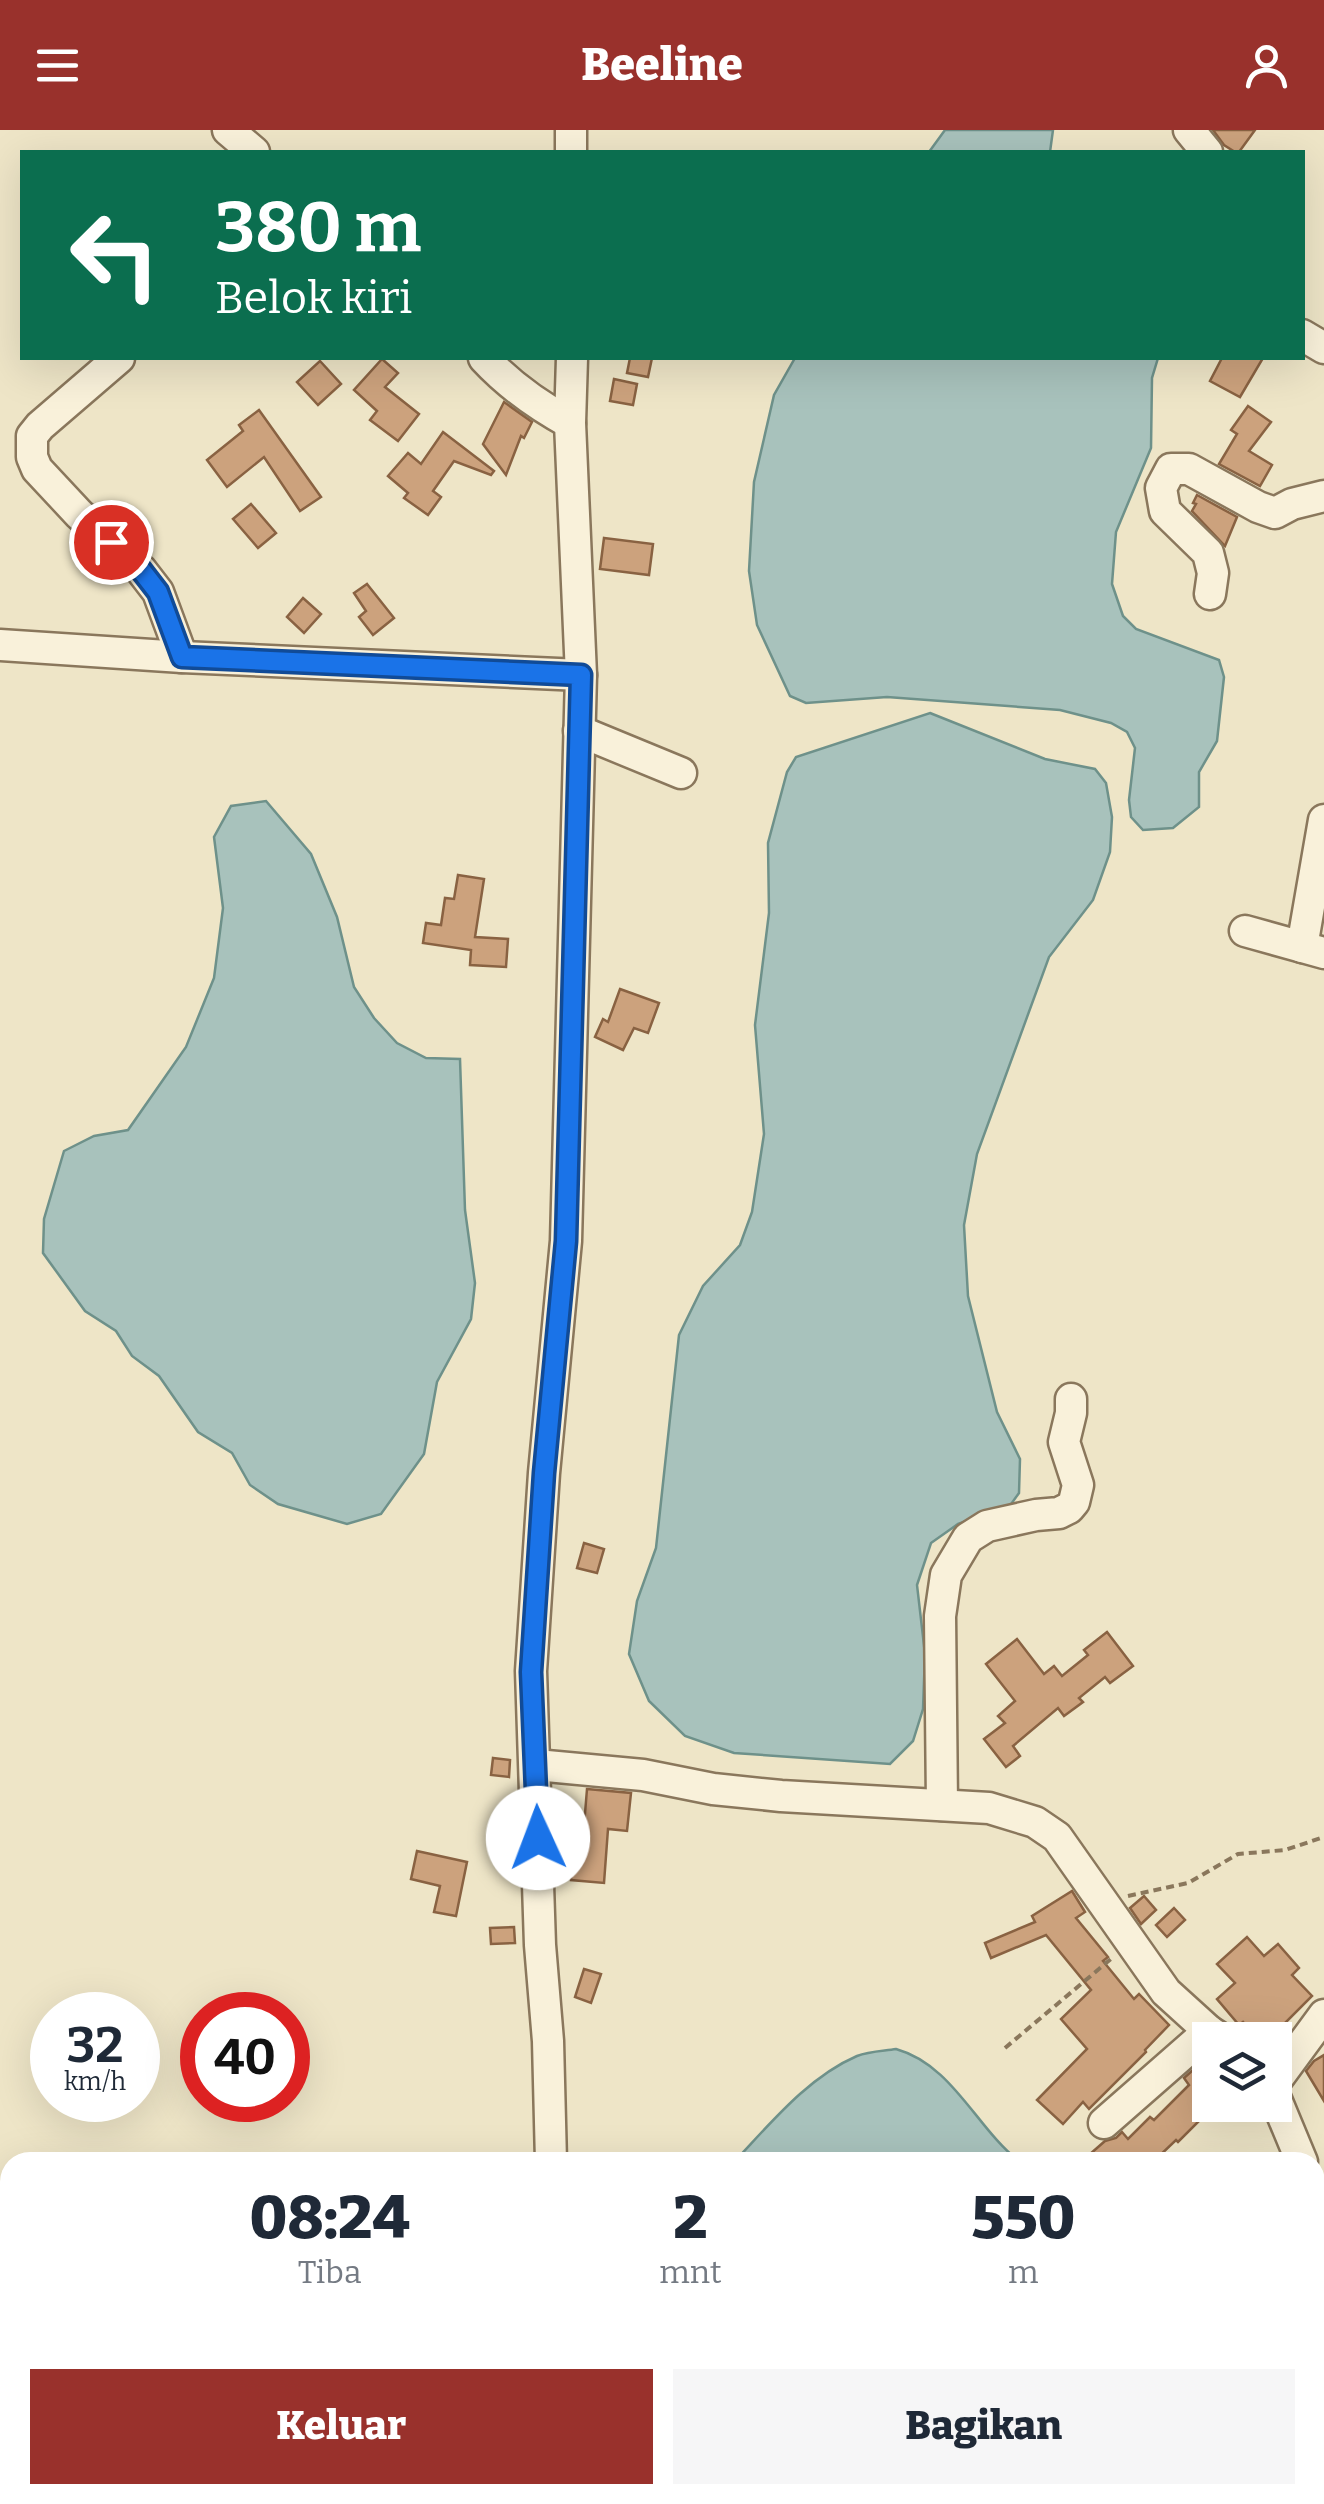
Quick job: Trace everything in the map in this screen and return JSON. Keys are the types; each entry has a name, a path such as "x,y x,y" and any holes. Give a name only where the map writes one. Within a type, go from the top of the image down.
{"street":[{"path":"228,130 252,150"},
{"path":"117,360 40,426 32,436 32,457 37,469 79,514 141,570 158,592 182,657"},
{"path":"486,360 532,402 570,424"},
{"path":"551,2152 531,1672 544,1473 566,1241 581,675 570,424 572,360"},
{"path":"1210,594 1213,574 1208,553 1165,511 1162,488 1171,469 1188,469 1258,508 1275,513 1324,496"},
{"path":"0,646 581,675"},
{"path":"579,731 681,773"},
{"path":"1246,931 1313,950 1324,820"},
{"path":"942,1805 940,1616 946,1575 968,1538 987,1526 1036,1514 1059,1513 1074,1502 1078,1485 1064,1442 1071,1400"},
{"path":"536,1764 840,1802 989,1808 1036,1822 1057,1838 1166,1992 1200,2022"},
{"path":"1292,2059 1324,2015"},
{"path":"1104,2123 1192,2055"},
{"path":"1285,2122 1298,2152"}],"path":[{"path":"1104,1902 1188,1883 1238,1854 1285,1850 1324,1837"},
{"path":"1004,2048 1130,1943"}],"water":[{"path":"945,130 1053,130 1050,150 930,150"},
{"path":"794,360 1157,360 1152,378 1151,448 1116,532 1112,584 1123,616 1136,629 1219,660 1224,677 1217,741 1199,772 1199,807 1173,828 1143,830 1131,817 1129,800 1135,748 1127,732 1111,723 1060,710 887,697 806,703 790,696 757,625 749,571 754,482 774,395"},
{"path":"930,713 1045,759 1095,769 1106,783 1112,817 1110,852 1093,900 1049,957 977,1154 964,1225 968,1296 997,1412 1020,1459 1019,1493 1009,1507 958,1524 931,1543 917,1585 925,1654 923,1709 913,1741 890,1764 734,1753 685,1736 649,1701 629,1654 637,1601 656,1548 679,1335 703,1286 740,1245 752,1212 764,1134 755,1025 769,913 768,843 787,772 796,757"},
{"path":"266,801 311,854 337,917 354,987 374,1018 397,1043 426,1058 460,1059 465,1210 475,1283 471,1319 437,1382 424,1454 381,1514 347,1524 278,1504 250,1485 232,1453 198,1432 159,1376 132,1356 116,1331 85,1311 43,1253 44,1219 64,1151 94,1136 128,1130 186,1047 214,978 223,908 214,837 231,806"},
{"path":"896,2049 933,2069 1009,2152 744,2152 822,2076 871,2052"}],"building":[{"path":"1213,130 1255,130 1240,150 1224,145"},
{"path":"383,360 398,373 385,387 419,414 398,441 370,420 377,411 354,390"},
{"path":"630,360 652,360 648,377 627,373"},
{"path":"1221,360 1262,360 1240,397 1210,381"},
{"path":"320,361 341,384 318,405 297,382"},
{"path":"614,379 637,384 633,405 610,401"},
{"path":"504,402 532,422 524,438 521,436 506,475 483,444"},
{"path":"1248,406 1271,422 1249,451 1272,465 1260,486 1219,464 1237,434 1231,430"},
{"path":"259,410 321,497 300,511 264,457 227,487 207,460 243,431 239,425"},
{"path":"443,432 494,471 491,475 454,461 433,491 441,497 428,515 404,498 408,493 388,476 408,453 421,464"},
{"path":"1197,495 1237,517 1225,546 1192,511"},
{"path":"251,504 276,533 258,548 233,519"},
{"path":"604,538 653,544 649,575 600,569"},
{"path":"367,584 394,618 373,635 359,617 366,611 354,593"},
{"path":"303,598 321,614 304,633 287,617"},
{"path":"458,875 484,879 475,937 508,939 506,967 470,965 471,950 423,943 426,923 441,925 445,898 454,899"},
{"path":"620,989 659,1003 648,1033 634,1028 623,1050 595,1037 603,1019 608,1022"},
{"path":"584,1543 604,1549 597,1573 577,1568"},
{"path":"1107,1632 1133,1666 1110,1683 1105,1677 1064,1716 1058,1708 1013,1746 1020,1756 1006,1767 984,1739 1005,1723 998,1716 1015,1701 986,1664 1017,1639 1044,1674 1054,1666 1062,1676 1088,1655 1084,1650"},
{"path":"493,1758 510,1760 509,1777 491,1775"},
{"path":"587,1789 631,1793 627,1831 608,1829 604,1883 571,1880 573,1837 583,1838"},
{"path":"417,1851 467,1862 456,1916 434,1912 440,1886 411,1879"},
{"path":"1072,1891 1085,1912 1076,1918 1108,1957 1103,1961 1134,1999 1139,1994 1169,2025 1089,2109 1083,2102 1063,2124 1037,2100 1087,2049 1061,2019 1091,1990 1046,1935 991,1958 985,1943 1035,1922 1032,1916"},
{"path":"1144,1896 1156,1910 1141,1924 1130,1908"},
{"path":"1174,1908 1185,1920 1167,1937 1156,1925"},
{"path":"514,1927 515,1943 491,1944 490,1928"},
{"path":"1247,1937 1264,1956 1278,1944 1299,1968 1292,1975 1312,1996 1286,2022 1236,2022 1217,1999 1235,1983 1217,1964"},
{"path":"584,1969 601,1974 591,2003 575,1997"},
{"path":"1324,2055 1324,2101 1306,2071"},
{"path":"1192,2071 1192,2122 1198,2122 1178,2142 1163,2152 1092,2152 1122,2132 1128,2139 1150,2117 1154,2120 1189,2085 1184,2078"}],"route":[{"path":"111,542 158,592 182,657 581,675 566,1241 544,1473 531,1672 538,1838"}]}
